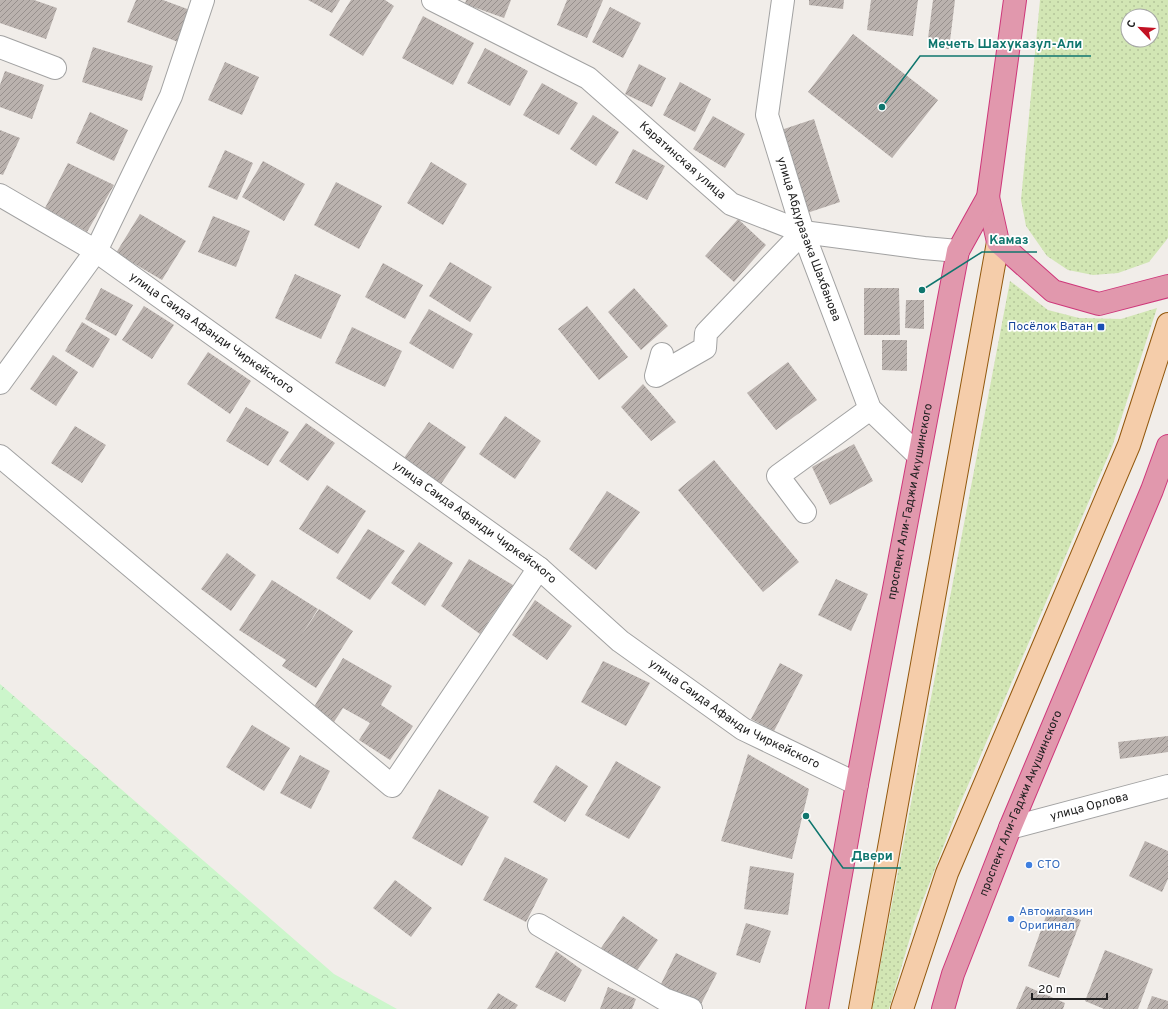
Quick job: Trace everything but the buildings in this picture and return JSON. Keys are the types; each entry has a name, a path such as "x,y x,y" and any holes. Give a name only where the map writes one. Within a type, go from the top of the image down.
{"highway":[{"name":"проспект Али-Гаджи Акушинского","path":"817,1009 856,784 958,251 988,197 1015,0"},
{"path":"988,197 998,242 1054,290 1099,304 1168,286"},
{"name":"проспект Али-Гаджи Акушинского","path":"943,1009 953,974 1010,828 1152,490 1168,446"}],"main road":[{"path":"860,1009 998,242"},
{"path":"902,1009 947,873 1129,445 1168,324"}],"street":[{"path":"0,383 96,251 171,96 203,0"},
{"name":"Каратинская улица","path":"433,0 588,78 731,204 803,232 958,251"},
{"name":"улица Абдуразака Шахбанова","path":"783,0 767,115 803,232 870,409 918,455"},
{"path":"0,47 55,68"},
{"name":"улица Саида Афанди Чиркейского","path":"0,195 96,251 539,568 620,641 743,729 856,784"},
{"path":"662,354 656,376 705,348 706,333 803,232"},
{"path":"805,512 778,476 870,409"},
{"path":"0,456 392,786 539,568"},
{"name":"улица Орлова","path":"1010,828 1168,786"},
{"path":"539,925 664,999 691,1009"}],"green space":[{"path":"1040,0 1168,0 1168,238 1149,262 1118,273 1093,275 1068,270 1047,256 1026,226 1021,200"},
{"path":"1010,281 1048,310 1079,318 1121,319 1157,308 1112,447 957,811 915,921 889,1009 872,1009"},
{"path":"0,684 334,974 397,1009 0,1009"}],"place":[{"name":"Мечеть Шахуказул-Али","path":"882,107"},
{"name":"Камаз","path":"922,290"},
{"name":"Посёлок Ватан","path":"1101,327"},
{"name":"Двери","path":"806,816"},
{"name":"СТО","path":"1029,865"},
{"name":"Автомагазин Оригинал","path":"1011,919"}]}
